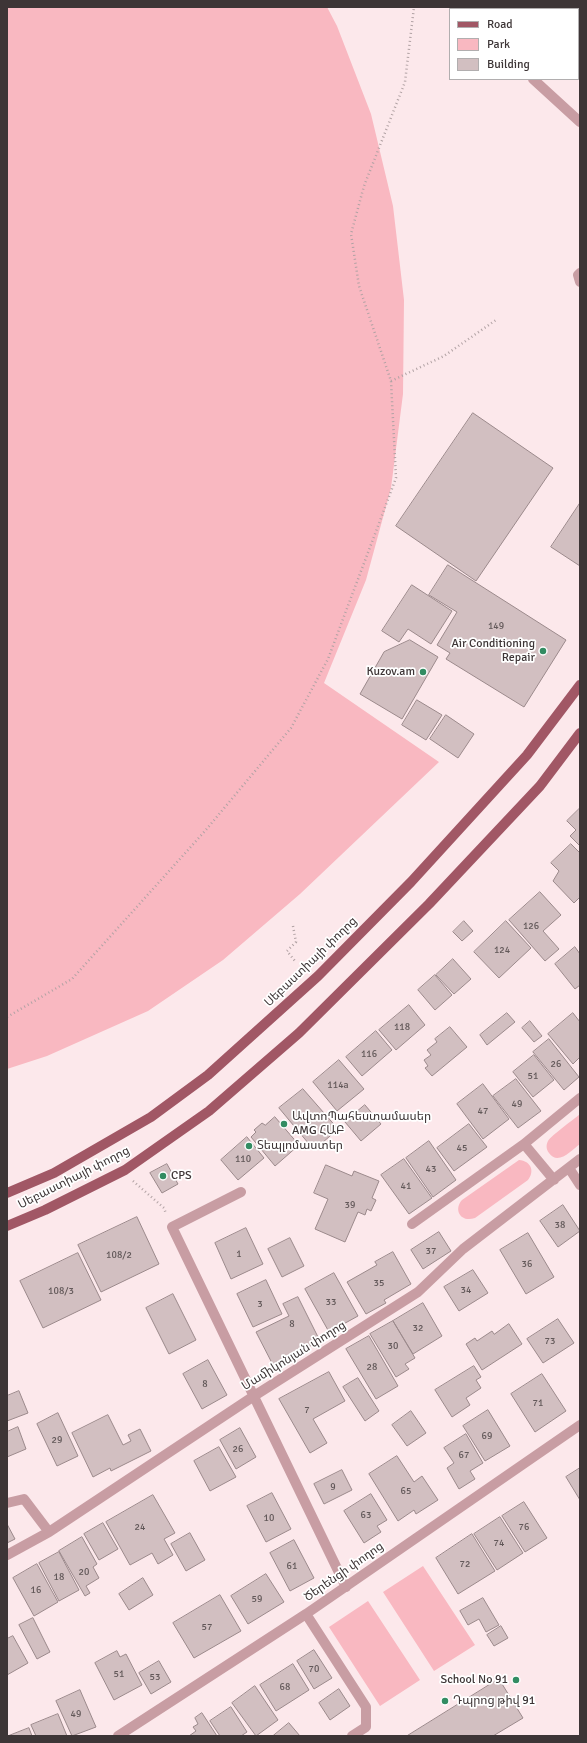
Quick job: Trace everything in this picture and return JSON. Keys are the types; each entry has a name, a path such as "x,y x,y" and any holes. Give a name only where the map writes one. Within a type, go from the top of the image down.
{"main road":[{"name":"Սեբաստիայի փողոց","path":"7,1193 54,1173 113,1140 151,1117 208,1075 318,976 411,882 526,755 580,685"},
{"name":"Սեբաստիայի փողոց","path":"7,1226 45,1210 125,1170 209,1111 299,1033 430,904 540,786 580,733"}],"street":[{"path":"534,80 580,122"},
{"path":"580,273 578,275 580,282"},
{"path":"412,1224 524,1144 580,1098"},
{"path":"524,1144 554,1180"},
{"name":"Մամիկոնյան փողոց","path":"7,1555 49,1532 254,1396 418,1292 463,1249 580,1159"},
{"path":"569,1168 580,1185"},
{"path":"241,1192 172,1227 346,1587"},
{"name":"Ծերենցի փողոց","path":"118,1736 306,1614 580,1425"},
{"path":"7,1502 24,1499 49,1532"},
{"path":"306,1614 366,1707 366,1726 352,1736"}],"path":[{"path":"7,1017 72,979 205,831 291,728 328,659 396,478 391,381 359,286 351,234 364,186 405,82 414,7"},
{"path":"391,381 444,356 496,320"},
{"path":"293,926 296,942 287,951 296,960"},
{"path":"133,1181 164,1208 172,1227"}],"green space":[{"path":"7,7 327,7 337,26 371,114 393,206 404,300 403,394 391,488 366,580 324,683 439,762 300,894 223,960 148,1011 47,1056 7,1069"},
{"path":"580,1114 580,1144 565,1156 557,1158 553,1157 547,1148 548,1141"},
{"path":"519,1160 526,1162 531,1167 531,1173 528,1180 475,1218 466,1219 460,1215 458,1208 462,1200"},
{"path":"423,1566 475,1645 434,1671 383,1592"},
{"path":"368,1601 420,1680 380,1706 329,1627"}],"building":[{"path":"473,413 553,468 476,581 396,526"},
{"path":"580,503 580,566 551,547"},
{"path":"448,565 566,640 524,707 446,659 450,653 437,645 457,612 429,595"},
{"path":"412,585 452,611 431,644 408,629 399,642 382,631"},
{"path":"410,640 438,657 402,719 360,694 384,652"},
{"path":"417,700 442,715 426,740 402,725"},
{"path":"446,715 474,734 458,758 430,739"},
{"path":"580,808 580,846 570,836 576,830 567,821"},
{"path":"571,844 580,853 580,897 574,903 553,881 559,871 551,863"},
{"path":"540,892 561,915 543,931 559,949 545,961 509,920"},
{"path":"464,921 473,931 462,941 453,932"},
{"path":"506,921 531,948 499,978 474,952"},
{"path":"575,947 580,954 580,985 575,989 555,964"},
{"path":"453,959 471,979 454,994 436,975"},
{"path":"435,975 452,995 435,1010 418,990"},
{"path":"409,1005 425,1025 396,1050 379,1030"},
{"path":"507,1013 515,1022 487,1045 480,1035"},
{"path":"573,1013 580,1022 580,1057 573,1064 548,1034"},
{"path":"530,1021 542,1036 534,1042 522,1028"},
{"path":"450,1027 467,1047 432,1076 425,1068 428,1066 424,1060 431,1055 427,1050 437,1042 435,1039"},
{"path":"376,1031 392,1050 362,1076 346,1057"},
{"path":"549,1039 579,1077 564,1090 533,1052"},
{"path":"534,1055 554,1080 533,1097 513,1072"},
{"path":"339,1060 364,1089 337,1111 313,1082"},
{"path":"516,1079 541,1111 518,1128 493,1096"},
{"path":"483,1084 509,1119 483,1139 457,1104"},
{"path":"303,1089 338,1129 314,1150 279,1108"},
{"path":"365,1105 381,1124 361,1141 345,1122"},
{"path":"275,1117 299,1145 275,1166 251,1137 256,1132 254,1130 262,1123 265,1125"},
{"path":"469,1124 487,1147 454,1171 437,1148"},
{"path":"247,1137 264,1158 238,1180 221,1160"},
{"path":"429,1141 456,1180 433,1197 406,1158"},
{"path":"404,1159 432,1198 409,1214 381,1175"},
{"path":"167,1164 178,1184 162,1193 150,1173"},
{"path":"326,1165 352,1176 354,1171 379,1181 372,1198 376,1200 371,1211 367,1209 365,1215 358,1212 345,1242 315,1229 328,1199 314,1193"},
{"path":"563,1205 580,1231 558,1247 540,1221"},
{"path":"137,1217 159,1264 101,1292 78,1245"},
{"path":"246,1228 263,1264 231,1279 215,1243"},
{"path":"439,1232 451,1251 423,1269 411,1250"},
{"path":"528,1233 554,1277 526,1294 500,1250"},
{"path":"290,1238 304,1266 282,1277 268,1249"},
{"path":"393,1252 411,1284 384,1300 386,1303 366,1314 347,1282 377,1265 375,1262"},
{"path":"78,1253 101,1300 43,1328 20,1281"},
{"path":"473,1270 488,1293 459,1311 444,1287"},
{"path":"334,1273 358,1316 329,1332 305,1289"},
{"path":"266,1280 282,1314 253,1327 237,1294"},
{"path":"173,1294 196,1340 169,1354 146,1308"},
{"path":"298,1297 320,1341 273,1365 256,1332 289,1316 283,1304"},
{"path":"423,1303 442,1336 413,1354 393,1321"},
{"path":"558,1319 574,1343 543,1363 527,1339"},
{"path":"393,1321 415,1358 405,1364 409,1369 396,1377 370,1334"},
{"path":"509,1324 522,1344 482,1370 466,1344 475,1338 477,1341 492,1331 494,1334"},
{"path":"369,1336 398,1386 376,1399 346,1349"},
{"path":"208,1360 227,1395 202,1409 183,1374"},
{"path":"474,1366 481,1377 476,1380 481,1388 466,1398 470,1405 452,1417 435,1390"},
{"path":"329,1372 345,1401 313,1419 327,1443 310,1453 279,1399"},
{"path":"542,1374 566,1411 535,1432 511,1394"},
{"path":"358,1378 379,1411 365,1421 343,1387"},
{"path":"19,1391 28,1413 7,1421 7,1396"},
{"path":"488,1410 510,1446 485,1461 463,1426"},
{"path":"411,1411 426,1433 407,1446 392,1425"},
{"path":"58,1413 78,1456 57,1466 37,1424"},
{"path":"108,1415 123,1445 131,1441 128,1435 140,1429 151,1451 111,1471 110,1468 93,1477 72,1433"},
{"path":"18,1427 26,1449 7,1457 7,1432"},
{"path":"240,1428 256,1457 236,1469 220,1440"},
{"path":"466,1434 483,1463 470,1471 475,1479 459,1489 447,1468 454,1463 444,1448"},
{"path":"219,1447 236,1477 210,1491 194,1461"},
{"path":"397,1456 414,1482 422,1476 438,1500 416,1514 414,1510 398,1521 369,1474"},
{"path":"580,1468 580,1500 566,1477"},
{"path":"342,1470 352,1490 324,1504 314,1484"},
{"path":"272,1493 291,1529 266,1542 247,1506"},
{"path":"371,1494 387,1520 377,1526 381,1532 364,1543 344,1511"},
{"path":"153,1495 175,1533 164,1539 173,1555 158,1564 152,1553 130,1565 106,1522"},
{"path":"524,1502 547,1538 525,1552 502,1516"},
{"path":"500,1517 523,1553 497,1570 474,1534"},
{"path":"103,1523 118,1549 99,1560 84,1534"},
{"path":"7,1524 15,1539 7,1543"},
{"path":"190,1533 205,1560 186,1571 171,1544"},
{"path":"472,1534 495,1571 458,1594 436,1558"},
{"path":"82,1537 97,1564 93,1567 99,1578 86,1586 90,1593 85,1596 59,1551"},
{"path":"294,1540 314,1578 290,1591 270,1553"},
{"path":"59,1552 79,1590 59,1601 39,1563"},
{"path":"37,1564 58,1602 34,1616 13,1578"},
{"path":"266,1574 284,1602 248,1624 231,1596"},
{"path":"143,1578 153,1595 129,1610 119,1594"},
{"path":"220,1595 241,1631 194,1658 173,1623"},
{"path":"483,1598 499,1625 486,1632 479,1619 468,1625 460,1611"},
{"path":"33,1618 50,1652 37,1659 19,1625"},
{"path":"501,1626 508,1638 494,1646 487,1635"},
{"path":"13,1636 28,1663 7,1675 7,1639"},
{"path":"314,1650 332,1678 314,1689 297,1661"},
{"path":"117,1651 120,1657 126,1654 142,1685 114,1700 95,1663"},
{"path":"159,1661 171,1682 151,1694 139,1673"},
{"path":"293,1664 309,1690 276,1711 260,1685"},
{"path":"499,1679 523,1718 493,1736 407,1736"},
{"path":"255,1686 278,1720 256,1736 232,1703"},
{"path":"339,1689 350,1706 330,1720 319,1703"},
{"path":"80,1690 96,1727 72,1736 56,1701"},
{"path":"231,1707 247,1732 241,1736 220,1736 210,1721"},
{"path":"202,1713 217,1736 189,1736 196,1731 193,1727 198,1724 195,1718"},
{"path":"58,1714 67,1736 36,1736 31,1725"},
{"path":"289,1723 300,1736 273,1736"},
{"path":"29,1728 32,1736 8,1736"}],"place":[{"name":"Air Conditioning Repair","path":"543,651"},
{"name":"Kuzov.am","path":"423,672"},
{"name":"ԱվտոՊահեստամասեր AMG ՀԱԲ","path":"284,1124"},
{"name":"Տեպլոմաստեր","path":"249,1146"},
{"name":"CPS","path":"163,1176"},
{"name":"School No 91","path":"516,1680"},
{"name":"Դպրոց թիվ 91","path":"445,1701"}]}
